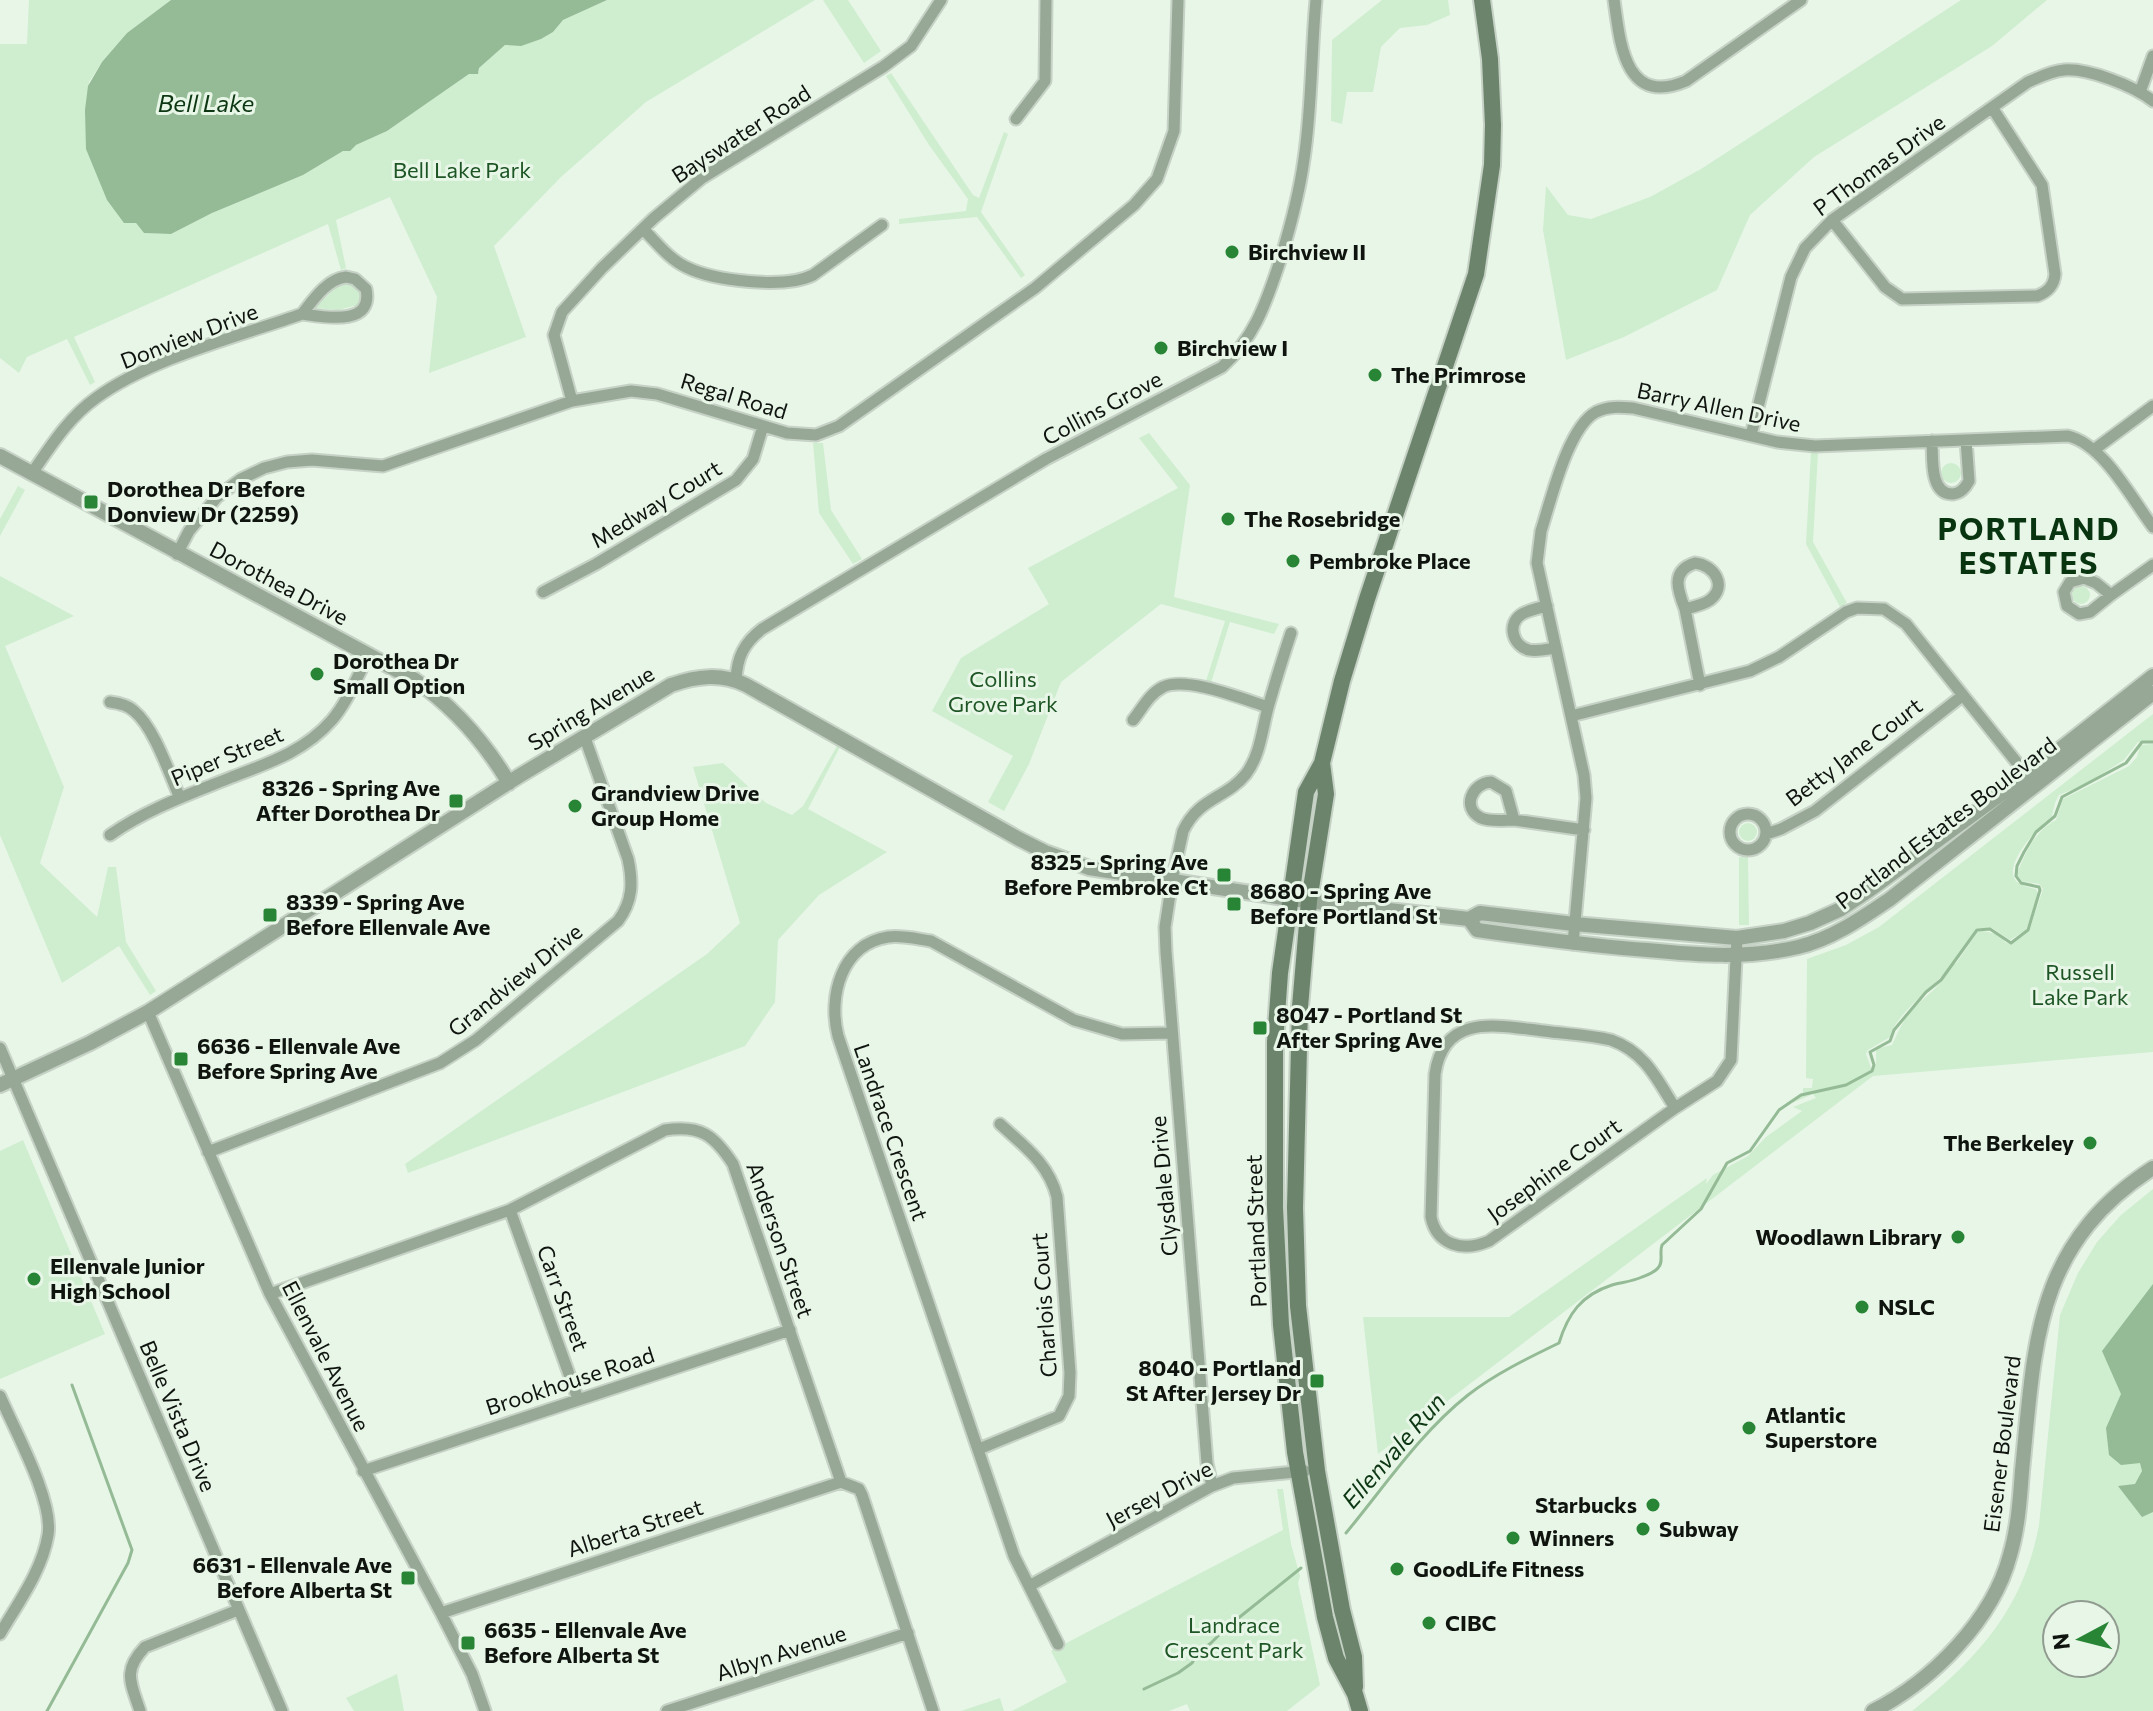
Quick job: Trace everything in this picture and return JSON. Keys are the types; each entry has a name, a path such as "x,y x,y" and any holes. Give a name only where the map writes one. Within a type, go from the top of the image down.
{"main road":[{"name":"Portland Street","path":"1360,1711 1355,1694 1336,1658 1325,1617 1299,1472 1281,1325 1275,1208 1275,1042 1290,899 1306,792 1322,763 1342,681 1367,599 1476,274 1492,165 1493,125 1490,59 1482,1"},
{"name":"Portland Street","path":"1322,763 1326,794 1309,901 1300,1007 1295,1208 1298,1306 1317,1471 1342,1610 1354,1657 1355,1694"}],"street":[{"name":"Bayswater Road","path":"572,401 554,335 562,312 602,268 702,178 768,140 901,53 922,31 941,0"},
{"path":"1016,119 1045,81 1046,0"},
{"name":"Regal Road","path":"177,554 189,531 217,497 241,479 264,468 312,460 383,466 572,401 631,391 657,394 787,433 811,435 839,426 1035,288 1134,205 1157,179 1174,131 1178,0"},
{"name":"Collins Grove","path":"736,680 741,653 762,629 1046,459 1222,367 1245,343 1258,323 1269,293 1290,227 1304,160 1316,0"},
{"path":"1614,0 1627,67 1648,84 1666,87 1686,81 1801,0"},
{"path":"2140,92 2153,56"},
{"name":"P Thomas Drive","path":"1751,435 1791,277 1805,248 1832,220 2028,82 2049,72 2081,70 2140,92 2153,101"},
{"path":"1832,220 1885,287 1902,299 2037,296 2048,290 2055,281 2055,274 2042,185 1993,109"},
{"path":"644,230 676,261 696,271 778,283 802,280 813,275 882,225"},
{"name":"Donview Drive","path":"32,473 60,432 76,416 95,399 124,381 157,365 302,314 355,316 365,306 366,289 355,279 338,278 302,314"},
{"path":"2153,406 2095,449 2153,527"},
{"name":"Barry Allen Drive","path":"1573,944 1584,830 1584,775 1537,563 1541,531 1575,432 1586,419 1610,408 1633,408 1792,445 2068,436 2080,439 2095,449"},
{"name":"Medway Court","path":"543,592 736,480 753,459 763,426"},
{"path":"1932,441 1936,483 1953,494 1960,492 1969,481 1966,440"},
{"name":"Dorothea Drive","path":"0,456 415,680 446,704 479,738 509,783"},
{"path":"2111,595 2153,565"},
{"path":"1547,606 1521,615 1516,619 1512,633 1523,648 1538,651 1556,648"},
{"path":"1571,716 1750,671 1779,657 1846,612 1875,607 1891,612 1906,624 2031,781"},
{"path":"1685,609 1700,685"},
{"name":"Clysdale Drive","path":"1212,1486 1207,1463 1165,927 1183,831 1200,806 1244,777 1259,749 1268,707 1291,633"},
{"name":"Piper Street","path":"110,835 126,823 286,756 303,745 338,712 368,656"},
{"name":"Spring Avenue","path":"0,1085 148,1012 509,783 671,685 713,676 736,680 1045,852 1089,868 1290,899"},
{"name":"Portland Estates Boulevard","path":"1469,919 1477,930 1573,944 1738,956 1800,946 1859,920 1890,899 2153,676"},
{"path":"1133,720 1151,696 1169,685 1200,687 1268,707"},
{"name":"Portland Estates Boulevard","path":"1290,899 1469,919 1480,913 1737,938 1784,931 1841,909 2031,781 2153,693"},
{"name":"Betty Jane Court","path":"1766,834 1815,811 1962,696"},
{"path":"110,702 133,710 149,730 180,798"},
{"name":"Grandview Drive","path":"208,1152 440,1063 476,1040 618,921 630,901 628,859 585,738"},
{"path":"1514,820 1584,830"},
{"name":"Landrace Crescent","path":"1058,1644 1014,1556 838,1036 833,1004 846,965 856,953 886,937 931,941 1074,1020 1122,1034 1171,1033"},
{"name":"Josephine Court","path":"1675,1108 1648,1063 1620,1043 1595,1037 1486,1025 1465,1029 1448,1042 1436,1063 1431,1217 1434,1229 1447,1242 1461,1247 1477,1247 1489,1241 1717,1081 1731,1060 1737,938"},
{"name":"Ellenvale Avenue","path":"148,1012 270,1294 441,1613 472,1674 485,1711"},
{"name":"Belle Vista Drive","path":"0,1048 282,1711"},
{"name":"Charlois Court","path":"979,1449 1059,1416 1065,1408 1069,1385 1058,1212 1053,1181 1036,1157 1000,1124"},
{"name":"Anderson Street","path":"270,1294 510,1210 651,1136 680,1128 702,1132 713,1138 733,1164 841,1482 859,1489 862,1495 933,1711"},
{"name":"Eisener Boulevard","path":"1873,1711 1901,1694 1953,1650 1997,1589 2011,1554 2018,1515 2033,1365 2050,1288 2073,1243 2087,1226 2111,1199 2153,1168"},
{"name":"Carr Street","path":"510,1210 578,1399"},
{"name":"Brookhouse Road","path":"363,1471 790,1330"},
{"path":"0,1634 33,1579 48,1534 49,1518 44,1499 1,1399"},
{"name":"Jersey Drive","path":"1029,1586 1212,1486 1233,1478 1317,1471"},
{"name":"Alberta Street","path":"441,1613 841,1482"},
{"path":"140,1711 130,1680 131,1663 145,1647 238,1610"},
{"name":"Albyn Avenue","path":"667,1711 908,1633"}],"green space":[{"name":"Bell Lake Park","path":"29,0 171,0 127,33 89,82 98,175 124,222 136,223 144,233 171,234 212,213 303,175 343,151 387,131 469,74 479,72 479,68 505,45 516,46 541,39 553,32 563,20 607,0 815,0 646,102 561,177 494,246 526,337 429,373 437,297 390,197 336,220 346,268 341,270 328,224 74,337 95,382 90,385 67,339 27,357 19,373 0,358 0,44 27,44"},
{"path":"823,0 848,0 881,51 864,63"},
{"path":"1382,0 1448,0 1450,15 1427,25 1400,28 1381,47 1373,92 1347,92 1342,124 1331,121 1332,40"},
{"path":"1961,0 2047,0 1992,46 1814,157 1750,215 1717,290 1624,337 1566,360 1543,230 1546,186 1568,215 1591,219 1650,197 1701,169"},
{"path":"891,73 973,195 979,198 1004,132 1008,134 981,212 1025,275 1021,278 977,217 899,224 899,219 966,211 968,199 929,145 886,76"},
{"path":"351,283 360,289 358,305 338,310 314,308 337,287"},
{"name":"Collins Grove Park","path":"1149,433 1190,485 1174,597 1279,624 1274,634 1230,622 1211,683 1206,681 1225,621 1161,604 1061,682 1029,764 1004,811 988,802 1013,756 932,711 961,658 1049,604 1028,568 1178,488 1139,438"},
{"path":"813,443 823,443 831,510 862,559 853,564 819,513"},
{"path":"1811,452 1818,453 1813,542 1847,603 1840,607 1806,544"},
{"path":"1947,463 1955,463 1961,473 1955,483 1947,483 1941,477 1941,469"},
{"path":"18,486 25,490 0,536 0,519"},
{"path":"0,576 74,616 5,646 64,787 40,863 97,917 108,867 116,867 126,942 156,991 150,995 119,946 62,983 0,835"},
{"path":"2081,586 2090,595 2081,604 2072,595"},
{"name":"Russell Lake Park","path":"2153,714 2153,741 2138,742 2124,760 2086,784 2059,795 2052,816 2017,856 2013,875 2017,882 2036,889 2038,894 2026,930 2010,940 1992,928 1977,928 1947,970 1957,962 1979,930 2000,935 2011,944 2030,928 2043,889 2039,884 2021,881 2017,874 2032,843 2042,830 2056,820 2063,799 2129,766 2137,757 2140,745 2153,744 2153,1052 1873,1076 1378,1454 1363,1317 1509,1317 1707,1178 1706,1184 1713,1175 1748,1156 1766,1137 1802,1111 1793,1107 1816,1098 1813,1094 1786,1103 1803,1094 1803,1088 1812,1088 1813,1079 1806,1078 1807,959 1846,945 1879,927","holes":["1947,971 1909,1014 1892,1045 1876,1049 1876,1066 1872,1070 1866,1054 1868,1050 1890,1037 1898,1021"]},
{"path":"837,746 840,747 808,809 887,852 819,895 778,940 775,1002 745,1046 408,1173 405,1164 707,954 740,923 693,767 723,763 766,803 792,815 803,806"},
{"path":"1744,823 1752,823 1757,832 1755,839 1744,841 1739,836 1739,828"},
{"path":"1739,857 1748,857 1749,925 1739,925"},
{"path":"23,1140 105,1334 0,1379 0,1151"},
{"path":"2153,1189 2153,1711 1912,1711 1977,1652 2022,1583 2039,1525 2060,1315 2078,1273 2097,1242 2121,1215"},
{"name":"Landrace Crescent Park","path":"1277,1489 1283,1489 1291,1544 1300,1576 1298,1583 1320,1685 1287,1711 1190,1711 1187,1704 1169,1711 1012,1711 1067,1682 1051,1651 1283,1530"},
{"path":"397,1674 404,1711 354,1711 346,1698"},
{"path":"1000,1698 1004,1711 961,1711"}],"water":[{"name":"Bell Lake","path":"171,0 607,0 563,20 553,32 541,39 521,46 505,45 479,68 478,74 469,74 387,131 356,145 350,151 343,151 303,175 212,213 171,234 144,233 136,223 124,223 107,200 86,149 85,110 88,86 102,62 127,33"},
{"path":"2153,1284 2153,1512 2142,1517 2118,1486 2135,1484 2142,1471 2140,1463 2121,1465 2109,1455 2106,1428 2121,1394 2102,1351"}],"waterway":[{"name":"Ellenvale Run","path":"1346,1533 1434,1426 1468,1395 1500,1373 1559,1343 1577,1307 1592,1294 1656,1270 1661,1263 1662,1245 1701,1209 1727,1163 1750,1151 1779,1110 1801,1095 1846,1085 1872,1071 1874,1065 1870,1052 1890,1041 1894,1030 1926,992 1941,980 1977,930 1990,929 2011,943 2028,930 2040,890 2039,887 2021,883 2016,876 2017,866 2036,832 2055,816 2062,797 2126,763 2142,742 2153,742"},
{"path":"47,1711 128,1563 132,1550 72,1385"},
{"name":"Ellenvale Run","path":"1144,1689 1192,1663 1198,1653 1226,1628 1301,1568"}],"place":[{"name":"Birchview II","path":"1232,252"},
{"name":"Birchview I","path":"1161,348"},
{"name":"The Primrose","path":"1375,375"},
{"name":"Dorothea Dr Before Donview Dr (2259)","path":"91,502"},
{"name":"The Rosebridge","path":"1228,519"},
{"name":"Pembroke Place","path":"1293,561"},
{"name":"Dorothea Dr Small Option","path":"317,674"},
{"name":"8326 - Spring Ave After Dorothea Dr","path":"456,801"},
{"name":"Grandview Drive Group Home","path":"575,806"},
{"name":"8325 - Spring Ave Before Pembroke Ct","path":"1224,875"},
{"name":"8680 - Spring Ave Before Portland St","path":"1234,904"},
{"name":"8339 - Spring Ave Before Ellenvale Ave","path":"270,915"},
{"name":"8047 - Portland St After Spring Ave","path":"1260,1028"},
{"name":"6636 - Ellenvale Ave Before Spring Ave","path":"181,1059"},
{"name":"The Berkeley","path":"2090,1143"},
{"name":"Woodlawn Library","path":"1958,1237"},
{"name":"Ellenvale Junior High School","path":"34,1279"},
{"name":"NSLC","path":"1862,1307"},
{"name":"8040 - Portland St After Jersey Dr","path":"1317,1381"},
{"name":"Atlantic Superstore","path":"1749,1428"},
{"name":"Starbucks","path":"1653,1505"},
{"name":"Subway","path":"1643,1529"},
{"name":"Winners","path":"1513,1538"},
{"name":"GoodLife Fitness","path":"1397,1569"},
{"name":"6631 - Ellenvale Ave Before Alberta St","path":"408,1578"},
{"name":"CIBC","path":"1429,1623"},
{"name":"6635 - Ellenvale Ave Before Alberta St","path":"468,1643"}],"district":[{"name":"PORTLAND ESTATES","path":"2029,547"}]}
